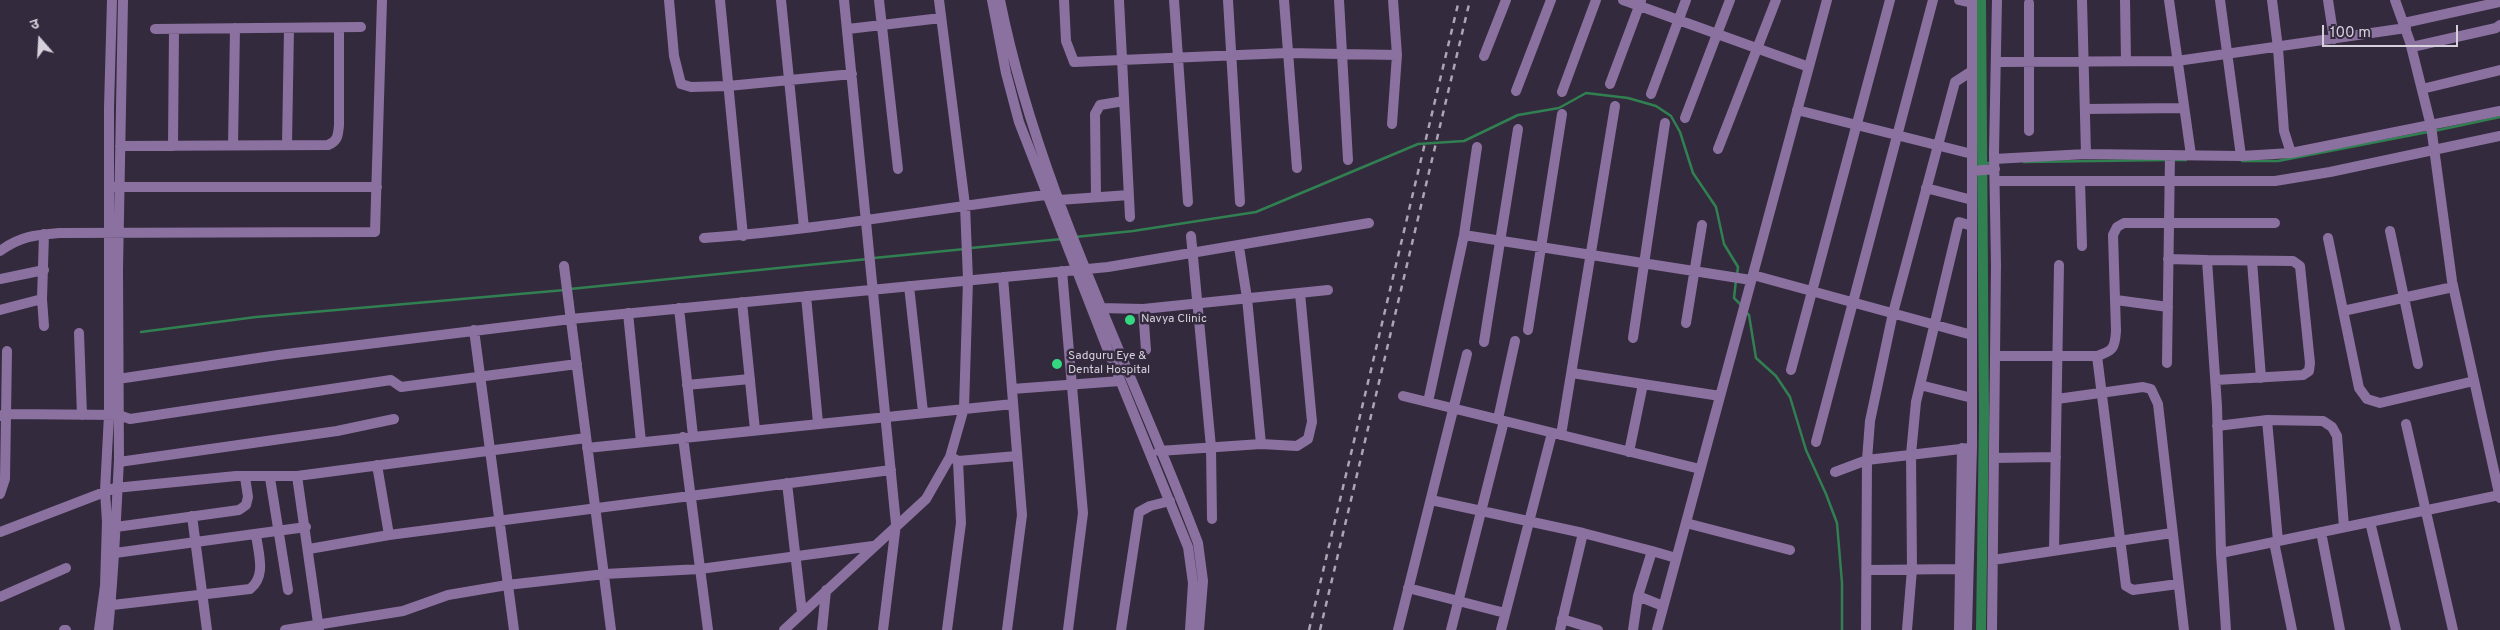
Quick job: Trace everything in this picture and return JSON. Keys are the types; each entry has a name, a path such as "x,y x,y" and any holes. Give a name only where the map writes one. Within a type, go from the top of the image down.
{"street":[{"path":"108,630 106,606 111,552 116,527 118,462 114,415 112,0"},
{"path":"114,187 120,146 123,0"},
{"path":"0,251 15,240 44,234 114,232 375,232 382,0"},
{"path":"669,0 674,56 681,84 690,87 728,86 852,74"},
{"path":"720,0 743,236"},
{"path":"781,0 804,228"},
{"path":"844,0 896,524 883,630"},
{"path":"878,0 898,169"},
{"path":"939,0 965,205 968,280 964,408 954,459 961,523 947,630"},
{"path":"992,0 1014,105 1046,195 1063,225 1074,251 1120,381 1186,540 1192,563 1193,601 1190,630"},
{"path":"1000,0 1019,84 1059,200 1063,225"},
{"path":"1064,0 1066,41 1074,62 1232,55 1397,55"},
{"path":"1119,0 1130,217"},
{"path":"1174,0 1188,202"},
{"path":"1228,0 1240,202"},
{"path":"1284,0 1297,168"},
{"path":"1339,0 1348,160"},
{"path":"1392,124 1397,55 1393,0"},
{"path":"1484,56 1506,0"},
{"path":"1516,91 1551,0"},
{"path":"1562,92 1596,0"},
{"path":"1623,0 1640,3 1678,20 1809,67"},
{"path":"1651,94 1686,0"},
{"path":"1685,118 1730,0"},
{"path":"1718,149 1776,0"},
{"path":"1657,630 1745,303 1748,278 1827,0"},
{"path":"1791,370 1890,0"},
{"path":"1816,442 1933,0"},
{"path":"1959,0 1972,2 1972,398 1960,569 1959,630"},
{"path":"1992,630 1997,0"},
{"path":"2082,0 2086,154"},
{"path":"2125,0 2126,61"},
{"path":"2169,0 2191,155"},
{"path":"2220,0 2241,156"},
{"path":"2272,0 2278,48 2284,131 2291,153"},
{"path":"2328,0 2334,39"},
{"path":"2221,553 2500,496 2453,287 2431,126 2412,47 2395,0"},
{"path":"1997,62 2178,61 2278,48 2405,26 2500,2"},
{"path":"1610,84 1640,3"},
{"path":"2029,3 2029,131"},
{"path":"848,29 941,18"},
{"path":"2412,47 2496,28 2500,25"},
{"path":"155,29 361,27"},
{"path":"233,145 235,28"},
{"path":"287,145 289,28"},
{"path":"120,146 328,145 334,143 338,136 339,28"},
{"path":"173,146 174,29"},
{"path":"2422,89 2500,70"},
{"path":"1866,630 1867,460 1870,421 1893,313 1955,82 1972,71"},
{"path":"1096,197 1095,114 1100,105 1124,101"},
{"path":"1501,630 1529,523 1572,373 1615,106"},
{"path":"2085,109 2184,108"},
{"path":"1797,110 1972,154"},
{"path":"1972,171 2086,154 2241,156 2291,153 2500,111"},
{"path":"1528,330 1562,114"},
{"path":"1633,338 1665,123"},
{"path":"1484,342 1502,241 1518,129"},
{"path":"1995,168 2080,181 2275,181 2500,136"},
{"path":"1428,402 1464,235 1477,147"},
{"path":"2167,363 2170,155"},
{"path":"2080,181 2082,246"},
{"path":"114,187 377,187"},
{"path":"1926,188 1972,200"},
{"path":"704,238 743,236 866,221 965,205 1046,195"},
{"path":"1059,200 1129,195"},
{"path":"1907,630 1912,570 1911,454 1920,385 1933,324 1959,222 1972,226"},
{"path":"118,380 278,355 474,330 678,308 1081,270 1239,247 1369,223"},
{"path":"1995,356 2097,356 2109,352 2116,345 2114,235 2117,228 2124,223 2275,223"},
{"path":"1686,323 1702,225"},
{"path":"2390,231 2418,364"},
{"path":"111,552 105,492 118,380 114,232"},
{"path":"44,234 42,299 44,326"},
{"path":"1464,235 1728,277 1748,278 1853,302 1972,335"},
{"path":"1191,236 1211,446 1212,520"},
{"path":"2328,238 2359,388 2367,399 2380,403 2474,381"},
{"path":"1239,247 1247,298 1261,444"},
{"path":"2168,259 2294,261 2300,266 2310,363 2309,371 2302,375 2216,380"},
{"path":"2207,260 2216,380 2221,553 2226,630"},
{"path":"2252,261 2261,378"},
{"path":"2054,551 2059,265"},
{"path":"564,266 611,630"},
{"path":"0,278 44,270"},
{"path":"1081,270 1102,308 1198,543 1203,581 1199,630"},
{"path":"1062,271 1083,513 1068,630"},
{"path":"1003,277 1022,515 1006,630"},
{"path":"909,286 923,412"},
{"path":"2343,311 2453,287"},
{"path":"1102,308 1143,309 1328,290"},
{"path":"1159,451 1261,444 1297,446 1308,439 1312,422 1300,293"},
{"path":"806,296 818,423"},
{"path":"0,310 42,299"},
{"path":"2116,300 2168,307"},
{"path":"742,302 755,430"},
{"path":"678,308 687,385 690,496 708,630"},
{"path":"1143,309 1146,350"},
{"path":"628,313 641,442"},
{"path":"474,330 514,630"},
{"path":"79,333 82,415"},
{"path":"1451,630 1481,512 1515,341"},
{"path":"0,494 5,479 2,415 6,351"},
{"path":"1398,630 1467,354"},
{"path":"2097,356 2100,393 2126,586 2132,590 2178,584"},
{"path":"2,415 114,415 130,419 391,380 401,387 577,364"},
{"path":"1572,373 1720,396"},
{"path":"687,385 750,379"},
{"path":"1012,389 1120,381"},
{"path":"1629,452 1644,384"},
{"path":"1920,385 1972,398"},
{"path":"2057,399 2143,387 2152,389 2158,404 2184,630"},
{"path":"1403,396 1700,469"},
{"path":"0,532 116,488 246,477 298,476 490,451 587,443 641,442 1013,404"},
{"path":"118,462 337,431 394,419"},
{"path":"2217,426 2267,420 2324,421 2332,427 2338,443 2344,527"},
{"path":"2267,420 2276,541 2292,630"},
{"path":"2406,424 2424,511 2453,630"},
{"path":"1835,472 1867,460 1967,448"},
{"path":"1967,448 1967,630"},
{"path":"954,459 1017,456"},
{"path":"1994,458 2056,457"},
{"path":"784,630 896,524 926,499 954,459"},
{"path":"377,466 389,535"},
{"path":"309,549 389,535 891,470"},
{"path":"298,476 318,628"},
{"path":"116,527 239,510 246,505 248,497 246,477"},
{"path":"270,478 288,590"},
{"path":"786,483 802,613"},
{"path":"1431,500 1529,523 1583,533 1676,558"},
{"path":"1121,630 1136,518 1144,508 1170,501"},
{"path":"192,516 208,630"},
{"path":"2370,522 2396,630"},
{"path":"1686,523 1790,550"},
{"path":"111,552 306,528"},
{"path":"2321,532 2340,630"},
{"path":"1583,533 1561,625 1598,630"},
{"path":"1993,560 2172,533"},
{"path":"106,606 250,589 258,582 261,573 256,534"},
{"path":"285,630 318,628 403,611 455,594 507,585 605,574 700,569 873,546"},
{"path":"1633,630 1638,596 1652,551"},
{"path":"0,597 66,568"},
{"path":"1867,570 1960,569"},
{"path":"1408,588 1505,613"},
{"path":"822,630 826,590"},
{"path":"1638,596 1663,606"},
{"path":"99,630 106,606"}],"waterway":[{"path":"1981,0 1984,418 1981,630"},
{"path":"1075,237 1133,231 1256,212 1418,144 1464,141 1518,115 1559,108 1586,93 1628,98 1656,106 1671,116 1680,132 1693,173 1716,207 1724,244 1738,267 1737,275"},
{"path":"2434,131 2500,117"},
{"path":"2242,161 2278,161 2428,132"},
{"path":"2024,162 2166,160"},
{"path":"2172,160 2186,160"},
{"path":"1983,163 1991,163"},
{"path":"971,248 1062,239"},
{"path":"874,258 965,249"},
{"path":"570,289 868,259"},
{"path":"1736,280 1734,298 1742,306"},
{"path":"141,332 256,317 565,290"},
{"path":"1745,311 1749,315 1756,358 1776,376 1790,397 1806,450 1837,523 1842,583 1842,630"}],"railway":[{"path":"1309,630 1459,0"},
{"path":"1320,630 1470,0"}],"place":[{"name":"Navya Clinic","path":"1130,320"},
{"name":"Sadguru Eye & Dental Hospital","path":"1057,364"}]}
